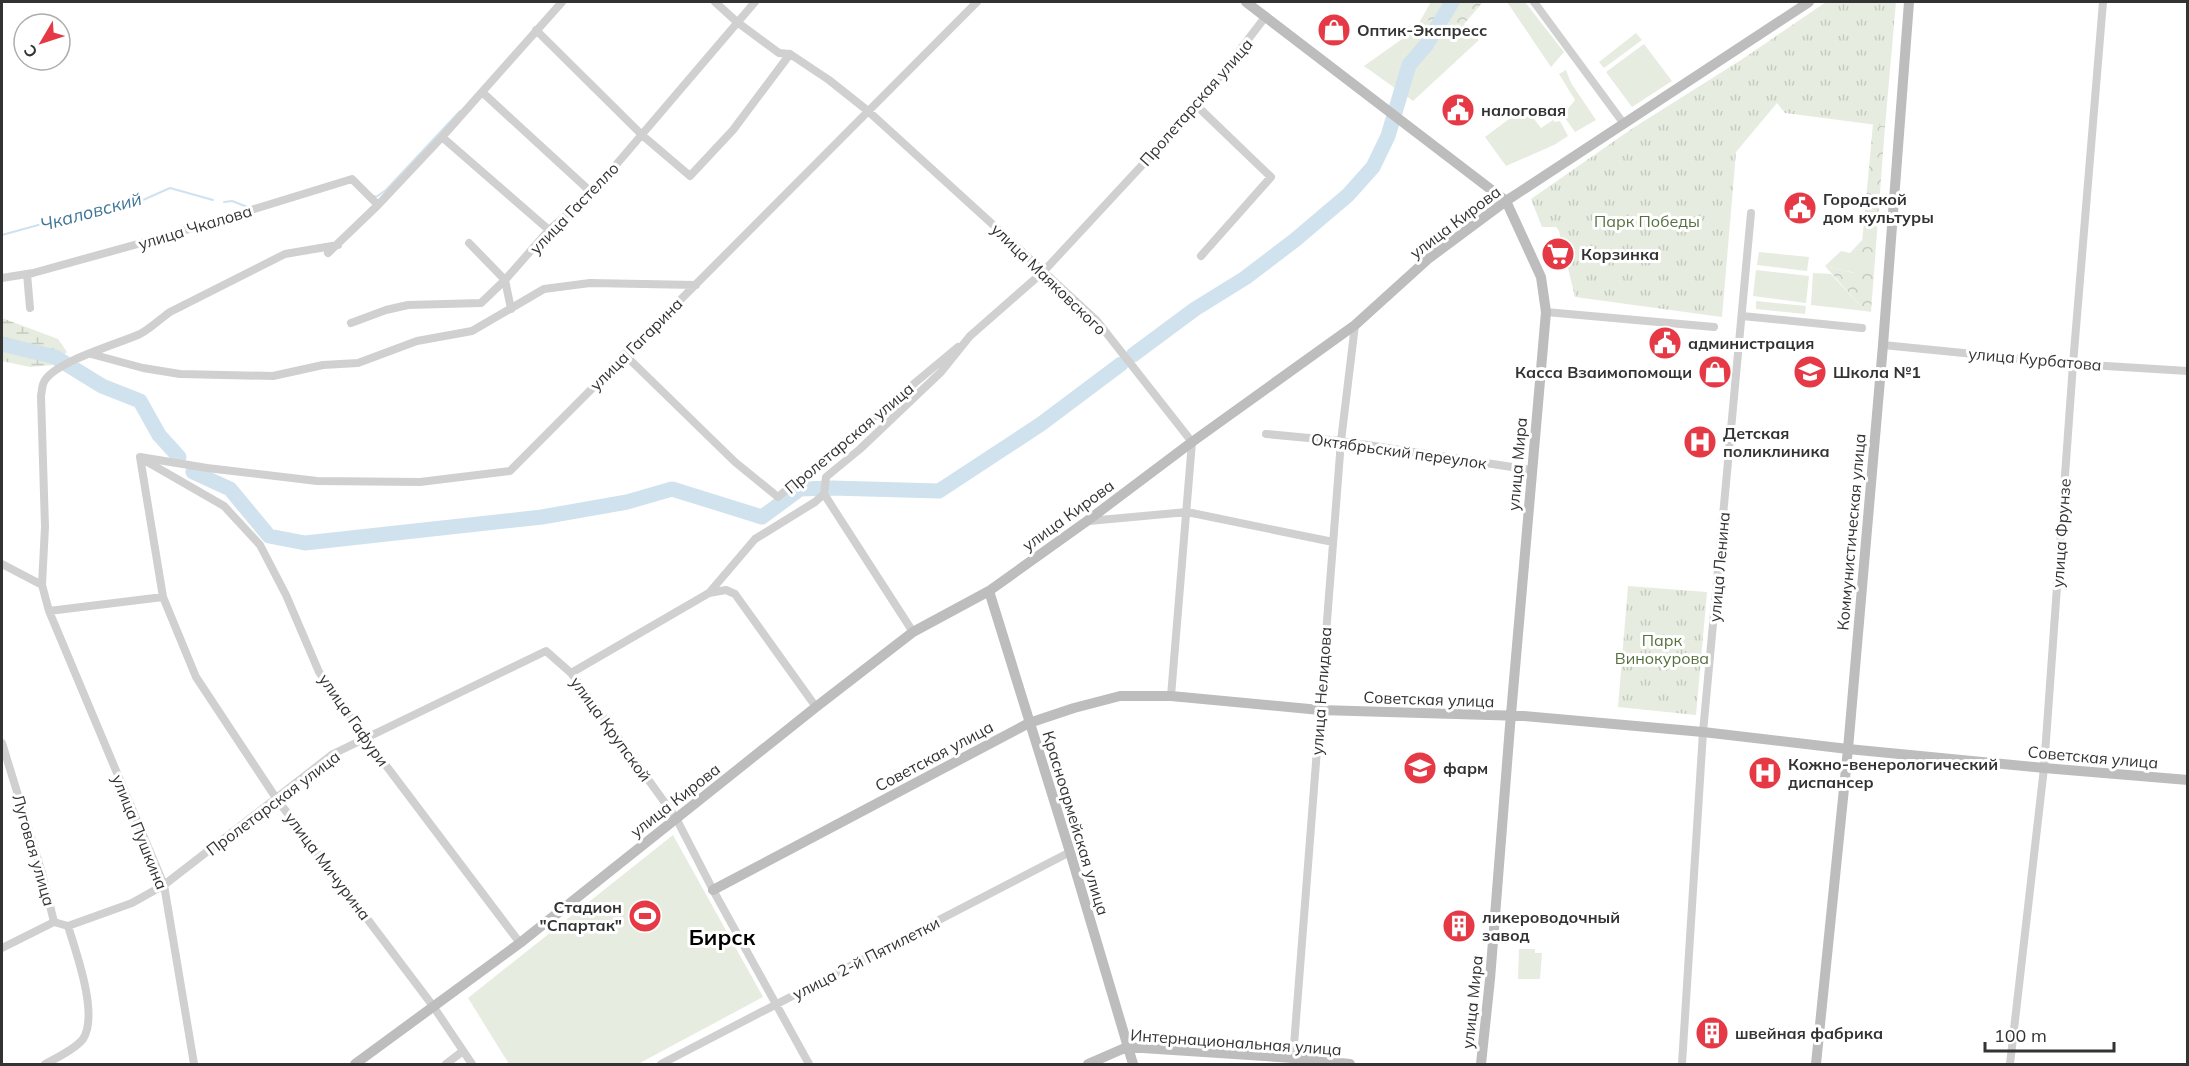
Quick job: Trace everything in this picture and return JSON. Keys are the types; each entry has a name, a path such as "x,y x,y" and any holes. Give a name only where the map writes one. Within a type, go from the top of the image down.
{"street":[{"path":"328,253 378,205 442,137 562,2"},
{"name":"улица Маяковского","path":"714,2 779,53 790,54 829,80 868,111 1097,321 1192,442"},
{"name":"улица Гастелло","path":"351,323 387,310 408,306 481,303 505,280 549,230 592,193 755,2"},
{"name":"улица Гагарина","path":"140,457 207,468 328,481 420,482 510,471 977,2"},
{"name":"улица Мира","path":"1246,2 1506,201 1541,277 1546,312 1481,1065"},
{"path":"1534,2 1624,124"},
{"name":"улица Кирова","path":"355,1065 520,943 913,632 989,591 1087,521 1355,325 1428,259 1506,201 1809,2"},
{"name":"Коммунистическая улица","path":"1816,1065 1848,749 1883,345 1909,2"},
{"name":"улица Фрунзе","path":"2010,1065 2044,768 2073,364 2103,2"},
{"name":"Пролетарская улица","path":"624,354 735,462 778,497 1043,272 1197,106 1266,16"},
{"path":"536,30 642,135 690,176 733,130 790,54"},
{"path":"482,92 592,193"},
{"path":"1197,106 1271,177 1201,256"},
{"path":"442,137 549,230"},
{"name":"улица Чкалова","path":"2,278 27,274 163,237 352,179 378,205"},
{"name":"улица Ленина","path":"1682,1065 1703,732 1751,213"},
{"path":"469,243 505,280 511,309"},
{"path":"91,354 143,332 170,312 285,255 338,245"},
{"path":"27,274 30,308"},
{"path":"91,354 143,368 180,374 273,376 323,365 358,363 417,341 472,331 544,289 590,283 696,285"},
{"path":"1546,312 1714,327"},
{"path":"1742,316 1862,328"},
{"name":"улица Нелидова","path":"1293,1058 1341,441 1355,325"},
{"name":"Пролетарская улица","path":"571,673 709,593 755,539 824,494 826,477 860,449 941,372 970,336"},
{"name":"улица Курбатова","path":"1883,345 2073,364 2187,371"},
{"name":"улица Пушкина","path":"91,354 54,371 43,382 41,396 45,527 42,585 49,611 164,885 194,1065"},
{"name":"Октябрьский переулок","path":"1266,434 1341,441 1532,470"},
{"path":"1171,696 1192,442"},
{"name":"улица Мичурина","path":"140,457 164,597 196,677 276,798 434,1006 472,1065"},
{"name":"улица Гафури","path":"140,457 224,506 260,546 320,672 366,739 520,943"},
{"path":"824,494 913,632"},
{"path":"1087,521 1186,512 1333,542"},
{"path":"2,564 42,585"},
{"path":"709,593 726,590 735,594 816,707"},
{"name":"Красноармейская улица","path":"989,591 1133,1065"},
{"path":"49,611 164,597"},
{"name":"Пролетарская улица","path":"68,926 132,903 164,885 333,754 546,651"},
{"name":"улица Крупской","path":"546,651 571,673 676,818 712,890 809,1065"},
{"name":"Советская улица","path":"712,890 1029,723 1120,696 1171,696 1320,710 1523,716 2187,780"},
{"name":"Луговая улица","path":"2,743 39,862 54,922"},
{"name":"улица 2-й Пятилетки","path":"661,1065 1070,852"},
{"path":"2,948 54,922 68,926 81,971 90,1022 83,1039 45,1065"},
{"name":"Интернациональная улица","path":"1088,1065 1127,1047 1293,1058 1350,1065"},
{"path":"446,1065 463,1051"}],"green space":[{"path":"1431,2 1483,2 1464,24 1454,25 1437,20 1420,21"},
{"path":"1507,2 1525,2 1564,52 1551,67"},
{"name":"Парк Победы","path":"1826,2 1896,2 1885,126 1785,113 1777,103 1736,152 1722,317 1575,297 1559,231 1556,227 1542,227 1531,199 1633,128 1741,60"},
{"path":"1437,20 1454,25 1464,24 1479,40 1413,101 1364,66 1412,32 1420,21"},
{"path":"1636,33 1642,40 1604,68 1599,62"},
{"path":"1644,44 1672,81 1632,107 1606,72"},
{"path":"1566,70 1571,83 1596,120 1575,132 1563,115 1575,100 1559,74"},
{"path":"1525,107 1541,128 1553,120 1560,121 1568,136 1554,145 1506,166 1485,137"},
{"path":"1873,124 1885,126 1871,312 1865,311 1825,266 1854,273 1862,263"},
{"path":"1862,240 1862,263 1855,273 1825,266 1841,251 1850,253"},
{"path":"1759,252 1809,257 1807,271 1757,265"},
{"path":"1756,270 1809,276 1806,303 1753,296"},
{"path":"1813,273 1831,274 1865,311 1811,305"},
{"path":"1756,301 1806,306 1805,314 1756,309"},
{"path":"2,318 58,339 67,352 54,365 30,367 2,361"},
{"name":"Парк Винокурова","path":"1628,586 1707,592 1696,715 1618,707"},
{"name":"Стадион \"Спартак\"","path":"673,835 763,997 638,1064 509,1064 468,998"},
{"path":"1519,949 1535,949 1535,953 1542,953 1540,979 1518,979"}],"waterway":[{"path":"1133,355 1195,309 1245,278 1348,195 1373,167 1388,136 1409,65 1427,44 1452,2"},
{"name":"Чкаловский","path":"374,196 386,190 460,111"},
{"name":"Чкаловский","path":"2,235 78,214 134,204 170,188 213,200"},
{"name":"Чкаловский","path":"224,202 232,201 250,208"},
{"path":"2,344 55,357 102,386 140,401 159,435 179,457"},
{"path":"193,472 230,489 269,536 305,543 542,517 627,502 672,489 762,517 800,489 939,491 1041,424 1121,364"}],"place":[{"name":"Оптик-Экспресс","path":"1334,30"},
{"name":"налоговая","path":"1458,110"},
{"name":"Городской дом культуры","path":"1800,208"},
{"name":"Корзинка","path":"1558,254"},
{"name":"администрация","path":"1665,343"},
{"name":"Касса Взаимопомощи","path":"1715,372"},
{"name":"Школа №1","path":"1810,372"},
{"name":"Детская поликлиника","path":"1700,442"},
{"name":"фарм","path":"1420,768"},
{"name":"Кожно-венерологический диспансер","path":"1765,773"},
{"name":"Стадион \"Спартак\"","path":"645,916"},
{"name":"ликероводочный завод","path":"1459,926"},
{"name":"швейная фабрика","path":"1712,1033"}],"district":[{"name":"Бирск","path":"722,937"}]}
